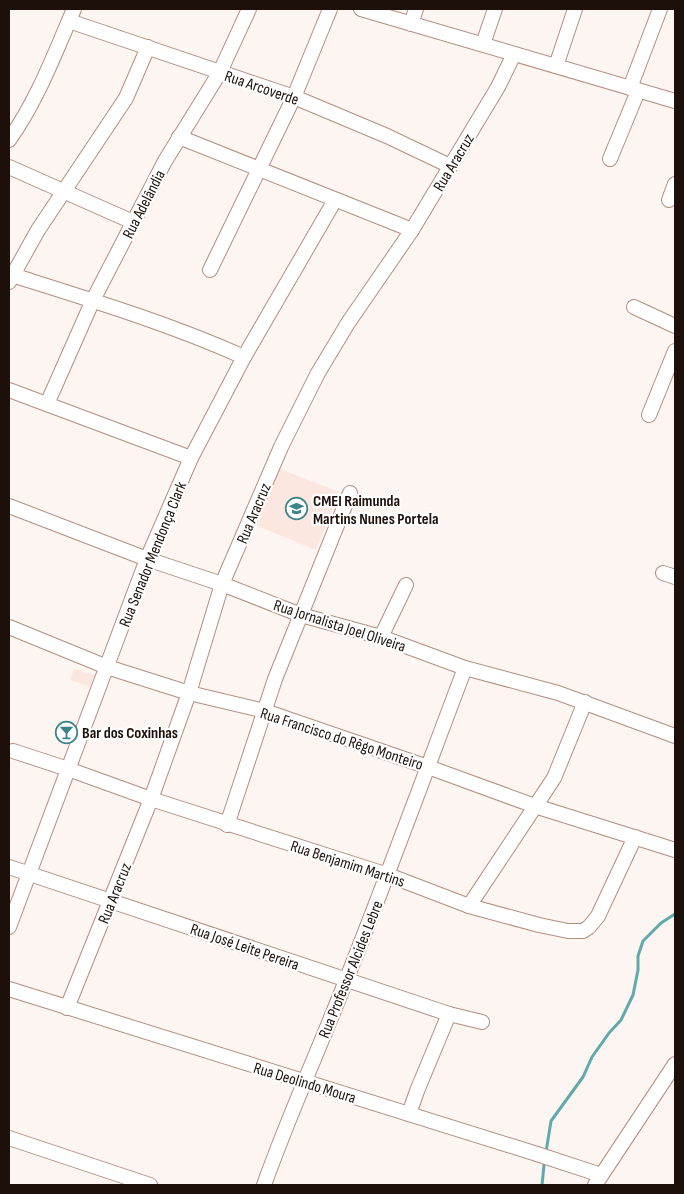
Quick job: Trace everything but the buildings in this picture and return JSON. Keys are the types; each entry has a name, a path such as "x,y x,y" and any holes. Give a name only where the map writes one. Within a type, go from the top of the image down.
{"street":[{"name":"Rua Adelândia","path":"47,404 93,300 164,161 220,72 249,9"},
{"path":"210,270 294,97 330,9"},
{"path":"361,9 675,101"},
{"path":"410,24 416,9"},
{"path":"483,44 495,9"},
{"path":"556,66 575,9"},
{"path":"610,159 660,9"},
{"name":"Rua Arcoverde","path":"71,15 148,47 294,97 387,136 450,166"},
{"path":"9,140 17,129 46,75 71,15"},
{"path":"148,47 126,98 38,230 10,277 93,300 201,338 244,357"},
{"name":"Rua Aracruz","path":"67,1008 151,799 189,693 222,584 281,446 318,373 348,323 412,230 498,87 514,54"},
{"path":"179,137 412,230"},
{"path":"9,167 133,222"},
{"path":"669,200 675,184"},
{"name":"Rua Senador Mendonça Clark","path":"9,927 147,560 191,458 244,357 335,200"},
{"path":"634,307 675,326"},
{"path":"649,415 675,351"},
{"path":"9,390 191,458"},
{"path":"228,824 274,679 350,492"},
{"name":"Rua Jornalista Joel Oliveira","path":"9,506 147,560 222,584 301,615 381,637 465,668 558,693 675,736"},
{"path":"381,637 406,585"},
{"name":"Rua Francisco do Rêgo Monteiro","path":"9,627 107,667 189,693 265,711 428,766 535,806 675,850"},
{"name":"Rua Professor Alcides Lebre","path":"264,1185 388,875 465,668"},
{"path":"469,906 554,778 585,702"},
{"name":"Rua Benjamim Martins","path":"13,751 151,799 388,875 469,906 568,931 583,931 598,916 635,837"},
{"name":"Rua José Leite Pereira","path":"9,867 449,1014 482,1022"},
{"name":"Rua Deolindo Moura","path":"9,989 409,1114 598,1180"},
{"path":"409,1114 416,1091 449,1014"},
{"path":"598,1180 675,1064"},
{"path":"9,1138 150,1185"}],"shaded area":[{"name":"CMEI Raimunda Martins Nunes Portela","path":"278,468 339,492 316,550 255,525"},
{"path":"74,669 94,675 90,687 70,680"}],"waterway":[{"path":"546,1152 551,1121 583,1077 592,1057 621,1020 633,995 638,970 638,956 643,941 661,923 675,914"},
{"path":"542,1185 544,1165"}],"place":[{"name":"CMEI Raimunda Martins Nunes Portela","path":"297,509"},
{"name":"Bar dos Coxinhas","path":"66,732"}]}
